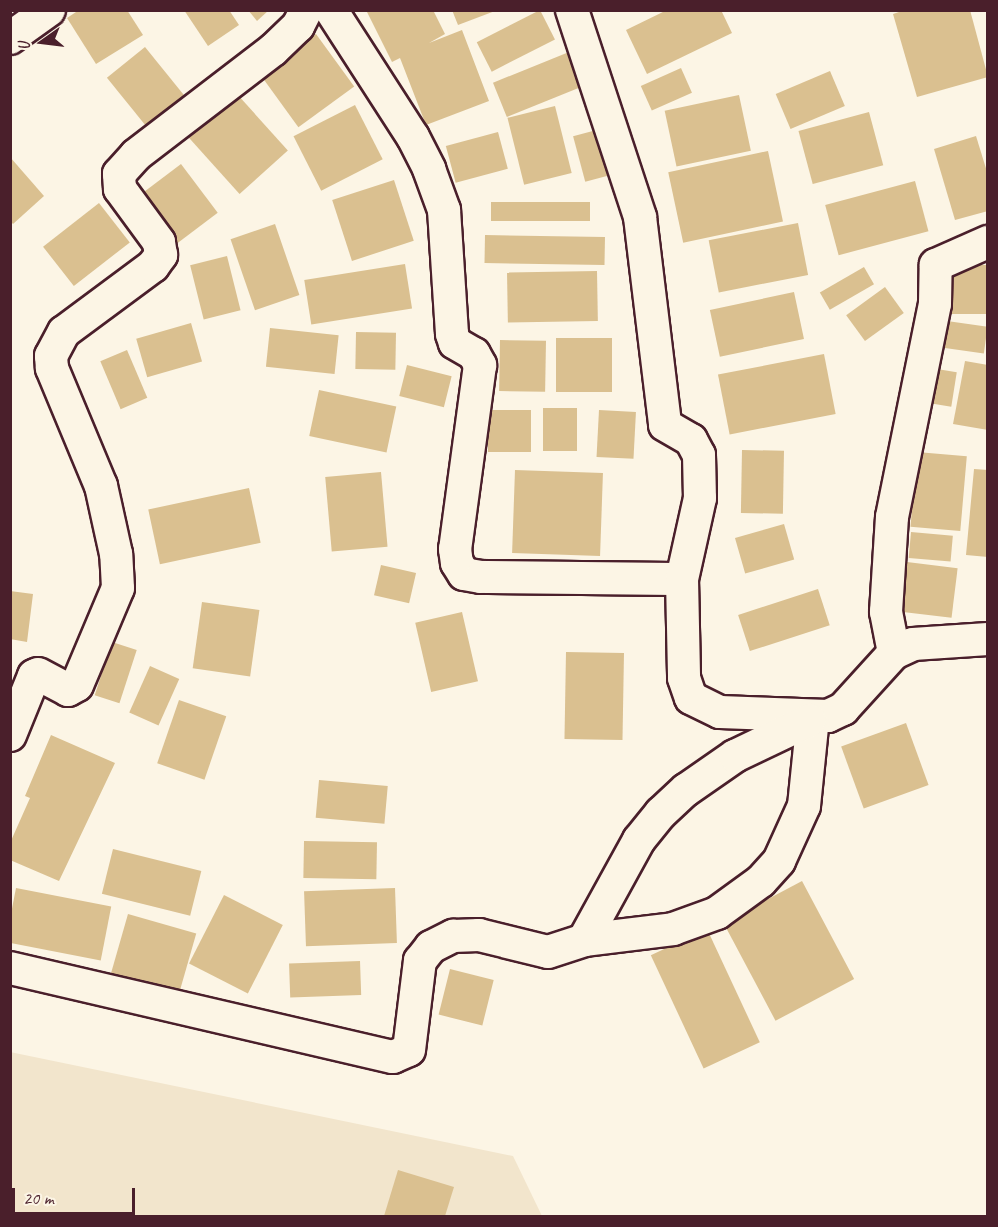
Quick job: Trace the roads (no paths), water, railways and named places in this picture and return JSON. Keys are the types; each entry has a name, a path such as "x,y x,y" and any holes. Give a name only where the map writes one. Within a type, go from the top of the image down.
{"street":[{"path":"10,38 49,10"},
{"path":"10,735 34,676 38,674 68,690 77,685 118,588 116,554 101,486 52,368 51,356 64,332 153,266 161,255 159,242 120,189 119,174 136,155 273,50 298,26 306,10"},
{"path":"331,10 413,136 429,169 444,210 452,334 455,343 474,354 480,365 455,549 457,563 464,574 481,577 682,579"},
{"path":"572,10 640,217 665,425 691,440 699,455 700,498 682,579 684,678 691,698 720,712 813,718"},
{"path":"894,653 886,612 892,517 935,304 936,265 987,242"},
{"path":"584,939 639,840 661,813 686,790 735,756 813,718 843,709 894,653 913,644 987,639"},
{"path":"10,968 393,1057 409,1050 420,961 442,940 478,935 548,952 584,939 673,929 717,913 761,881 779,861 804,806 813,718"}]}
